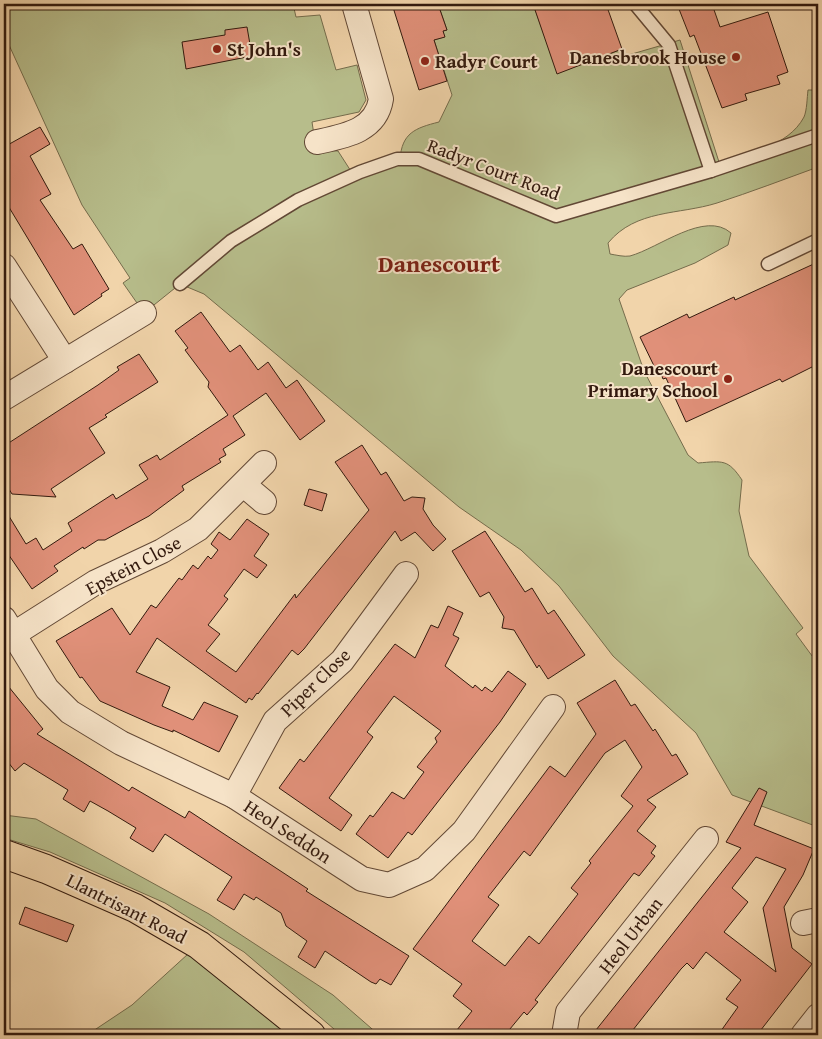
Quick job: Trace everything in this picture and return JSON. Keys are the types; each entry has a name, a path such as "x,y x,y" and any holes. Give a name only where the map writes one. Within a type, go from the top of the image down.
{"main road":[{"name":"Llantrisant Road","path":"4,854 46,868 135,908 199,945 311,1035"}],"street":[{"path":"317,142 351,144 374,119 379,110 381,98 354,4"},
{"path":"4,266 65,361"},
{"path":"4,398 144,313"},
{"name":"Epstein Close","path":"9,627 96,582 162,551 198,529 264,463"},
{"path":"244,484 264,502"},
{"name":"Piper Close","path":"234,796 275,721 342,661 406,574"},
{"name":"Heol Seddon","path":"9,627 47,688 70,712 121,743 234,796 362,879 389,885 425,869 464,831 553,707"},
{"name":"Heol Urban","path":"564,1035 568,1012 706,839"},
{"path":"803,1035 818,1016"}],"lane":[{"path":"634,4 669,45 711,171"},
{"name":"Radyr Court Road","path":"180,284 231,240 270,215 343,179 397,159 419,158 556,216 711,171 818,135"},
{"path":"768,264 818,240"}],"green space":[{"path":"4,4 293,4 296,17 320,15 336,70 357,65 366,100 359,112 312,122 314,135 322,150 338,151 356,179 400,159 401,150 411,133 417,129 439,122 452,95 434,40 444,37 443,31 447,30 439,7 450,4 533,4 558,73 622,49 625,56 680,40 719,162 754,152 778,142 788,135 804,117 808,90 818,90 818,167 717,203 645,219 619,232 608,243 610,254 630,256 695,228 720,227 731,233 728,245 695,263 627,290 619,299 644,371 688,455 698,463 719,462 729,465 742,480 739,511 749,556 803,628 796,634 818,664 818,827 732,795 696,733 613,656 559,586 521,550 459,507 204,294 180,284 144,313 123,283 130,278 82,205 4,34"},
{"path":"4,815 36,819 209,914 333,995 379,1035 341,1035 244,952 165,903 50,852 4,838"},
{"path":"188,954 253,1005 287,1035 87,1035 132,1005"}],"building":[{"name":"Radyr Court","path":"392,4 438,4 447,30 443,31 445,37 434,40 447,81 419,90"},
{"path":"533,4 606,4 622,49 557,74"},
{"name":"Danesbrook House","path":"677,4 712,4 720,27 768,12 788,72 777,76 780,84 745,94 747,100 722,108 694,35 690,37"},
{"name":"St John's","path":"247,27 252,56 186,69 182,42 225,35 225,30"},
{"path":"40,127 50,144 30,156 51,194 40,200 73,249 82,244 109,289 74,315 4,199 4,147"},
{"path":"818,262 818,364 782,382 780,379 686,422 666,378 663,379 659,369 656,370 640,337 687,314 689,318 734,297 735,300"},
{"path":"201,312 230,352 240,345 258,370 268,362 286,388 297,380 325,421 300,440 266,393 233,416 245,435 223,449 226,455 219,459 221,462 182,486 184,490 149,516 105,540 98,540 84,549 83,547 54,566 58,571 32,589 4,548 4,508 26,544 36,538 43,550 72,531 68,523 113,494 116,499 148,479 139,465 157,455 160,460 228,415 208,387 209,382 185,350 188,348 175,331"},
{"path":"139,354 158,382 105,415 107,417 89,428 105,453 51,489 56,497 12,494 4,481 4,446 98,385 119,370 117,367"},
{"path":"362,445 381,475 386,472 404,501 412,497 425,498 423,509 433,525 446,539 433,551 415,532 401,541 395,531 304,649 298,655 292,650 258,694 252,700 249,698 246,703 157,638 136,672 170,687 162,706 193,720 204,702 238,716 219,752 173,730 173,732 154,725 100,701 82,677 80,678 56,641 112,608 130,635 151,605 156,608 179,578 182,580 193,565 198,569 208,556 211,559 218,550 211,544 219,532 230,540 247,519 269,534 254,556 267,565 257,578 244,569 224,596 228,599 208,625 220,634 206,651 236,672 295,594 296,598 369,510 335,462"},
{"path":"309,489 327,494 322,511 304,505"},
{"path":"485,531 525,592 532,588 548,614 554,610 585,655 548,679 539,665 537,668 514,630 502,628 504,617 489,592 480,597 452,551"},
{"path":"448,606 463,613 453,635 459,638 445,666 473,688 475,685 482,691 485,687 492,692 508,671 526,684 500,722 412,835 408,832 388,858 356,834 370,815 373,817 392,792 404,799 424,772 417,767 437,742 435,738 441,731 394,696 367,732 373,737 329,798 352,815 341,831 279,788 300,759 304,762 395,644 415,658 431,625 438,628"},
{"path":"615,680 631,706 635,704 653,731 655,729 672,756 676,754 688,774 647,800 656,807 637,831 656,846 651,853 655,856 639,876 634,873 535,1000 538,1002 527,1015 524,1012 505,1035 453,1035 472,1011 453,996 462,984 413,949 550,766 565,777 596,734 577,703","holes":["625,740 642,767 621,796 633,806 589,861 591,863 571,888 578,894 539,944 529,936 505,966 472,941 499,905 488,897 524,851 530,856 605,753"]},
{"path":"4,681 43,729 37,734 129,791 132,787 185,818 189,811 308,889 306,891 409,956 391,985 380,979 376,984 371,982 325,951 315,968 298,957 307,941 286,926 281,913 256,897 254,900 244,894 234,910 217,900 232,877 165,834 153,852 130,838 136,828 108,811 90,801 84,812 63,799 68,790 24,763 15,771 4,757"},
{"path":"759,788 767,792 754,825 814,849 803,875 784,907 792,948 812,964 757,1035 718,1035 738,1007 726,999 741,980 706,952 693,969 687,963 681,969 629,1035 592,1035 741,848 726,842","holes":["756,857 786,869 763,908 776,972 724,932 748,902 732,888"]},
{"path":"25,907 74,925 67,942 19,924"}],"place":[{"name":"St John's","path":"217,49"},
{"name":"Danesbrook House","path":"736,57"},
{"name":"Radyr Court","path":"425,61"},
{"name":"Danescourt Primary School","path":"728,379"}],"district":[{"name":"Danescourt","path":"439,263"}]}
